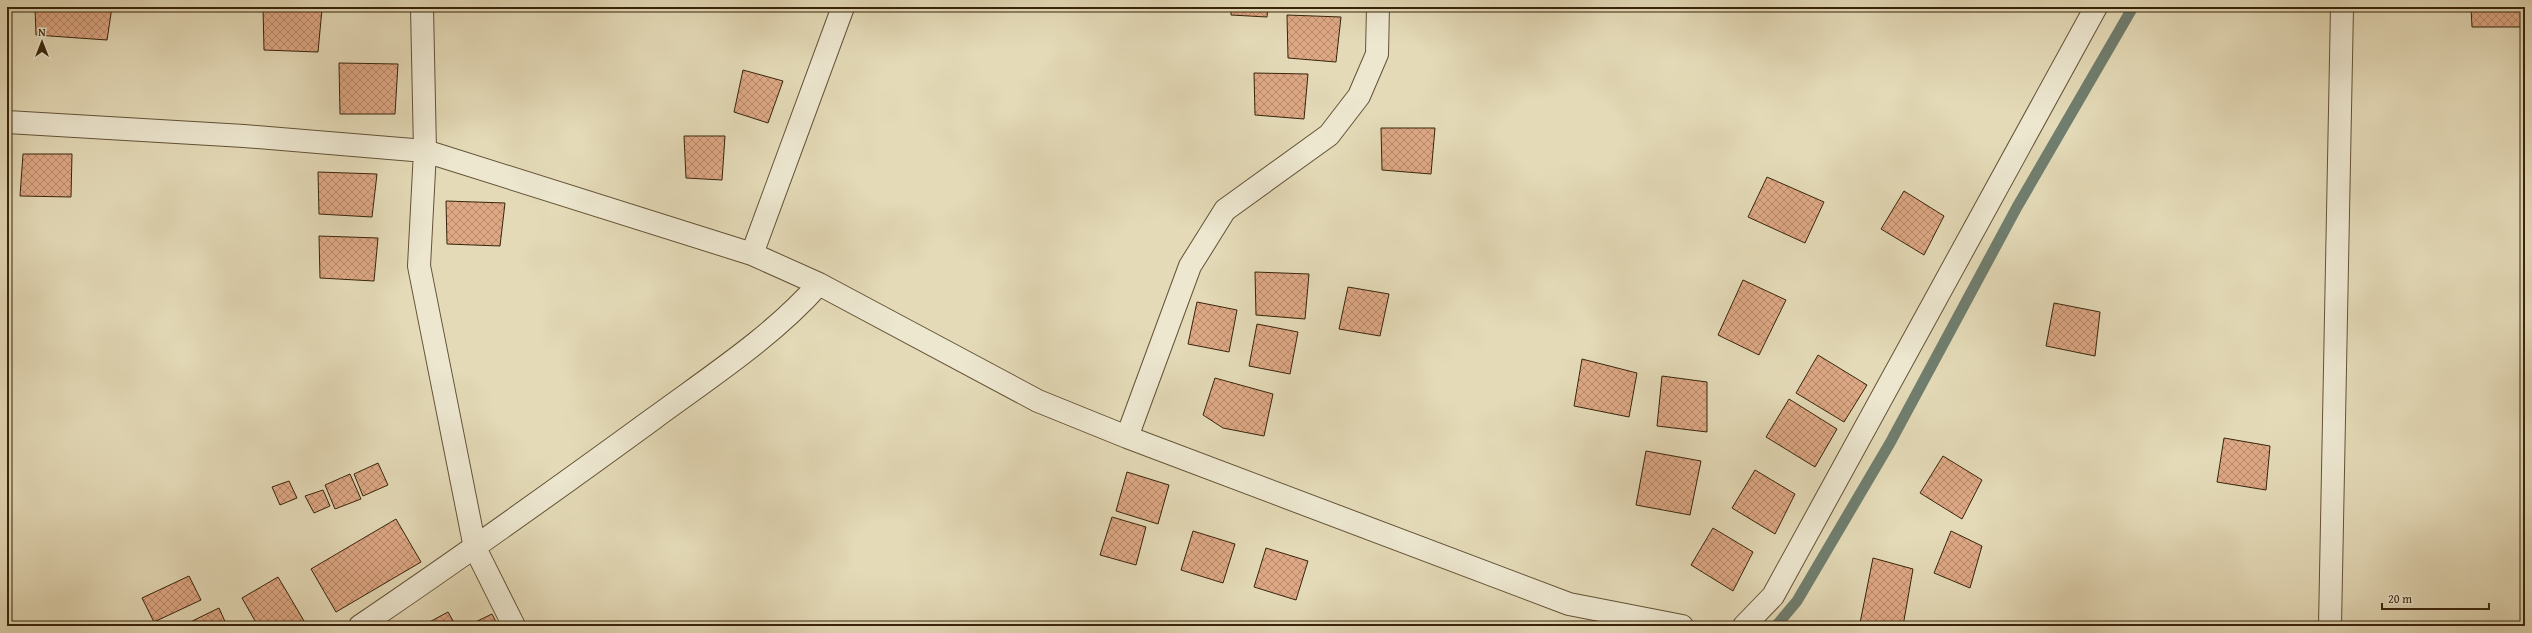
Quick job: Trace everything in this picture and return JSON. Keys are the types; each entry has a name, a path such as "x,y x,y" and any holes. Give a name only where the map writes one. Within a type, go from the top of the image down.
{"street":[{"path":"422,7 425,151 419,266 475,548 514,626"},
{"path":"752,254 843,7"},
{"path":"1127,437 1190,266 1225,210 1329,135 1359,96 1377,54 1378,7"},
{"path":"1744,626 1773,596 2096,7"},
{"path":"2330,626 2342,7"},
{"path":"7,122 244,136 425,151 752,254 820,284 1038,401 1127,437 1569,604 1682,626"},
{"path":"360,626 475,548 740,354 802,303 820,284"}],"building":[{"path":"35,7 112,7 107,40 36,35"},
{"path":"263,7 322,9 318,52 264,50"},
{"path":"720,7 778,7 778,9"},
{"path":"1231,7 1268,7 1267,17 1231,15"},
{"path":"2471,7 2525,7 2525,27 2472,27"},
{"path":"1287,15 1341,17 1336,62 1288,58"},
{"path":"339,63 398,64 395,114 340,114"},
{"path":"743,70 783,81 768,123 734,112"},
{"path":"1254,73 1308,74 1304,119 1255,115"},
{"path":"1381,128 1435,128 1431,174 1382,170"},
{"path":"684,136 725,136 722,180 686,178"},
{"path":"23,154 72,154 71,197 20,196"},
{"path":"318,172 377,174 372,217 319,214"},
{"path":"1767,177 1824,202 1805,243 1748,217"},
{"path":"1904,191 1944,216 1924,255 1881,229"},
{"path":"446,201 505,203 500,246 447,244"},
{"path":"319,236 378,238 374,281 320,278"},
{"path":"1255,272 1309,274 1305,319 1256,315"},
{"path":"1743,280 1786,300 1759,355 1718,335"},
{"path":"1348,287 1389,294 1380,336 1339,329"},
{"path":"1197,302 1237,310 1229,352 1188,344"},
{"path":"2054,303 2100,312 2095,356 2046,346"},
{"path":"1257,324 1298,332 1290,374 1249,366"},
{"path":"1818,355 1867,385 1844,422 1796,393"},
{"path":"1582,359 1637,373 1629,417 1574,406"},
{"path":"1662,376 1707,382 1707,432 1657,426"},
{"path":"1215,378 1273,394 1264,436 1223,428 1203,415"},
{"path":"1789,399 1837,429 1815,467 1766,437"},
{"path":"2224,438 2270,446 2266,490 2217,482"},
{"path":"1646,451 1701,461 1690,515 1636,505"},
{"path":"1943,456 1982,480 1962,519 1920,493"},
{"path":"378,463 388,485 363,496 354,474"},
{"path":"1755,470 1795,494 1775,534 1732,508"},
{"path":"1127,472 1169,485 1158,524 1116,511"},
{"path":"350,474 361,499 335,509 325,485"},
{"path":"289,481 297,498 280,505 272,487"},
{"path":"323,490 330,506 314,513 305,496"},
{"path":"1112,517 1146,527 1136,565 1100,555"},
{"path":"396,519 421,562 336,612 311,569"},
{"path":"1713,528 1753,552 1733,591 1691,565"},
{"path":"1193,531 1235,544 1223,583 1181,570"},
{"path":"1951,531 1982,546 1970,588 1934,573"},
{"path":"1266,548 1308,561 1296,600 1254,587"},
{"path":"1873,558 1913,569 1903,626 1860,623"},
{"path":"189,576 201,600 154,622 142,598"},
{"path":"278,577 307,626 258,626 242,598"},
{"path":"219,608 227,626 182,626"},
{"path":"448,612 456,626 422,626"},
{"path":"492,614 498,626 467,626"}],"waterway":[{"path":"1776,626 1797,601 1890,443 2017,207 2133,7"}]}
